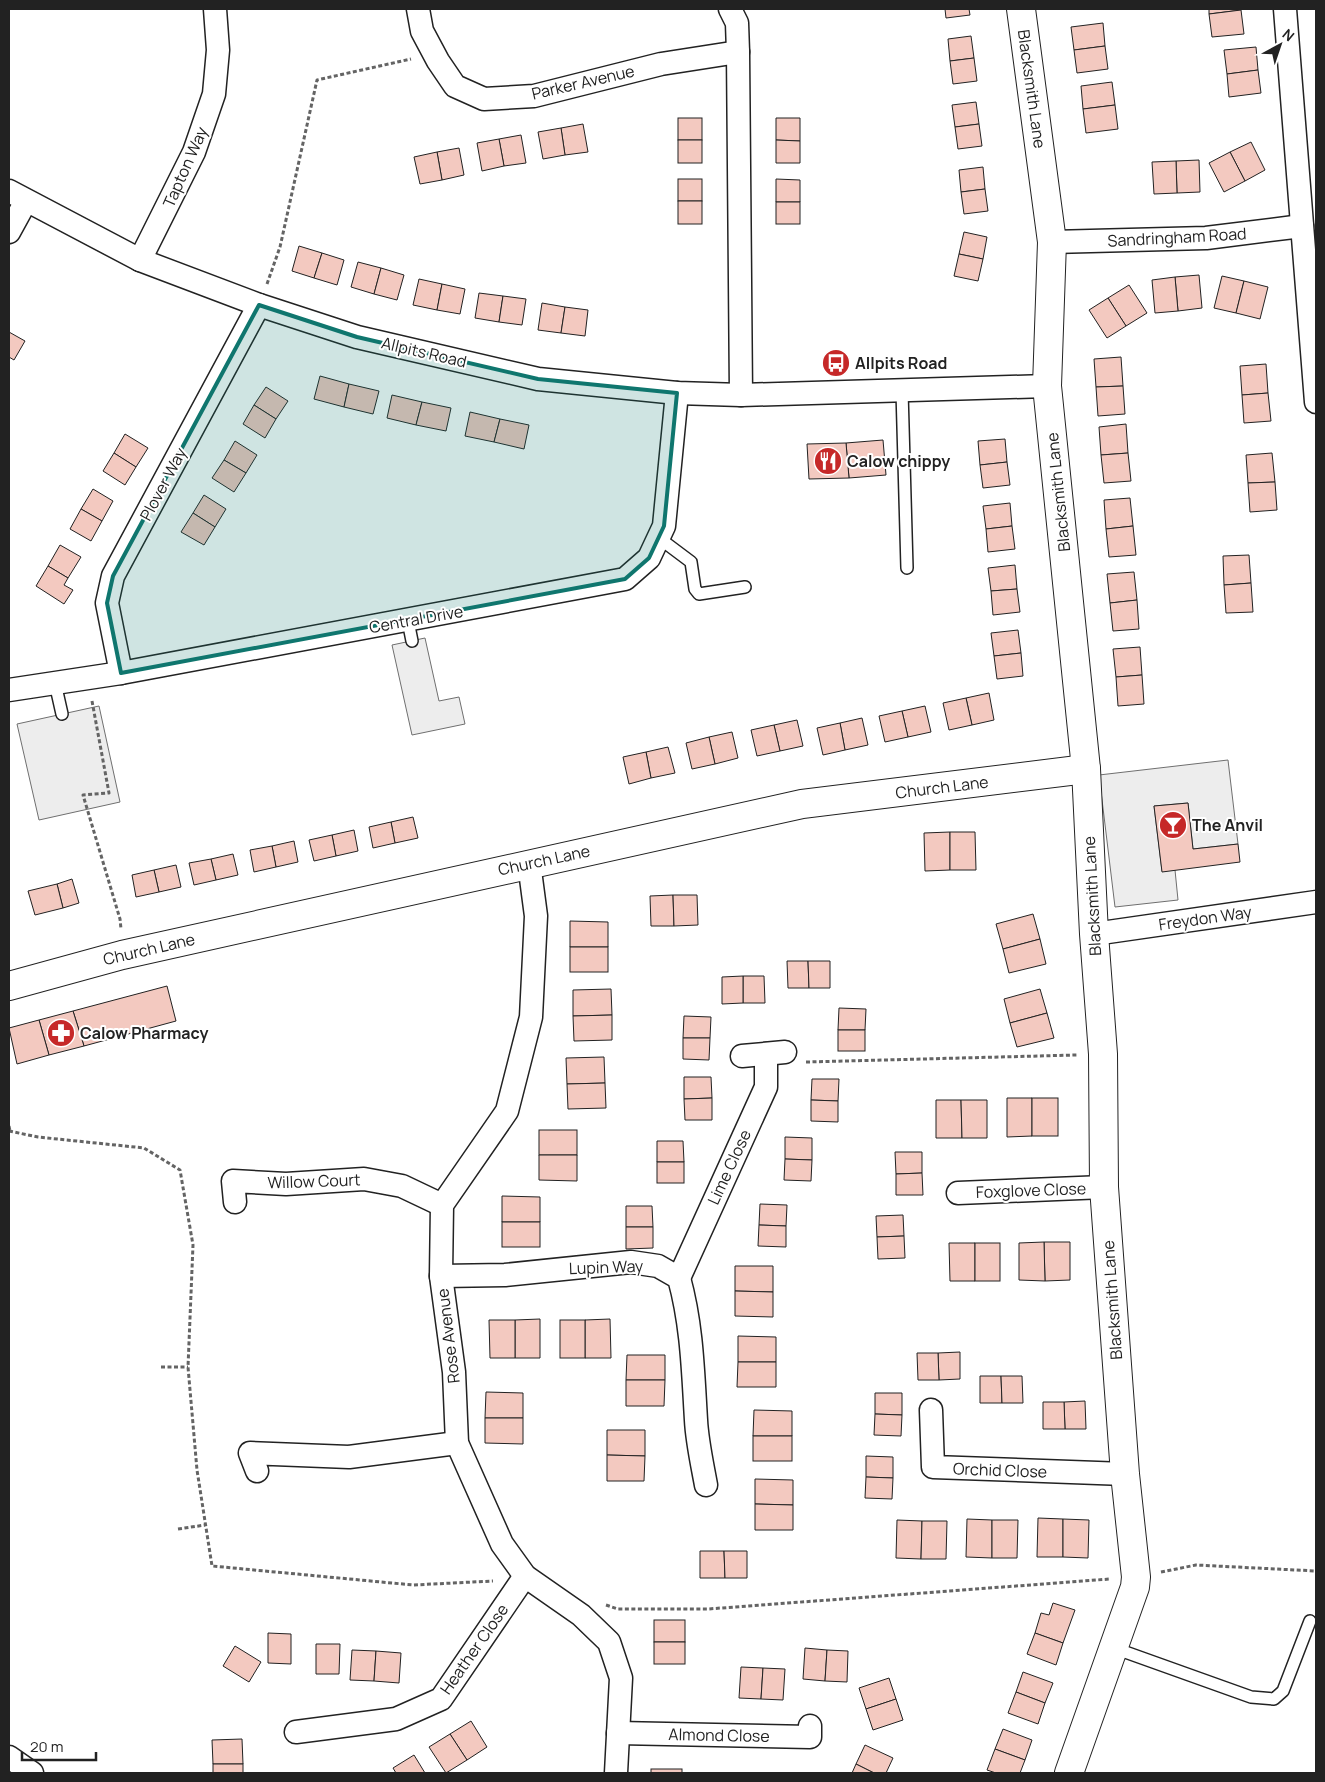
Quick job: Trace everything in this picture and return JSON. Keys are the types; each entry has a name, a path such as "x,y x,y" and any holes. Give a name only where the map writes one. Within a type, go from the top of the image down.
{"street":[{"name":"Tapton Way","path":"140,260 194,152 214,94 218,50 215,9"},
{"name":"Parker Avenue","path":"418,9 422,32 455,86 484,99 534,96 661,64 738,52"},
{"path":"730,9 737,23 738,52 741,395"},
{"name":"Blacksmith Lane","path":"1021,9 1052,242 1048,386 1086,769 1094,934 1103,1054 1104,1187 1125,1474 1136,1577 1135,1587 1069,1773"},
{"path":"1285,9 1316,402"},
{"name":"Allpits Road","path":"17,196 140,260 259,305 357,337 538,379 677,394 741,395 1048,386"},
{"path":"9,232 17,196"},
{"name":"Sandringham Road","path":"1052,242 1206,238 1302,226"},
{"name":"Plover Way","path":"121,673 107,603 113,576 259,305"},
{"name":"Central Drive","path":"9,690 410,631 625,580 649,558 664,526 677,394"},
{"name":"Church Lane","path":"9,986 122,955 529,863 802,804 1086,769"},
{"path":"442,1204 507,1111 512,1092 531,1017 536,916 529,863"},
{"name":"Freydon Way","path":"1094,934 1316,902"},
{"path":"742,1056 775,1053"},
{"name":"Lime Close","path":"678,1278 766,1088 775,1053"},
{"name":"Willow Court","path":"234,1183 286,1184 364,1179 402,1186 442,1204"},
{"name":"Foxglove Close","path":"958,1193 1104,1187"},
{"name":"Rose Avenue","path":"442,1204 441,1276 454,1372 457,1443 502,1544 525,1576 581,1615 609,1642 621,1678 616,1773"},
{"name":"Lupin Way","path":"441,1276 505,1275 631,1262 658,1266 678,1278"},
{"path":"678,1278 688,1310 696,1421 706,1485"},
{"name":"Orchid Close","path":"931,1410 933,1467 1125,1474"},
{"path":"251,1454 349,1457 457,1443"},
{"name":"Heather Close","path":"296,1732 396,1719 441,1699 525,1576"},
{"name":"Almond Close","path":"618,1733 811,1736"},
{"path":"9,1757 32,1773"}],"lane":[{"path":"902,391 907,568"},
{"path":"658,538 691,562 695,590 699,594 745,587"},
{"path":"55,683 62,714"},
{"path":"1114,1648 1251,1697 1274,1699 1284,1691 1310,1620"}],"path":[{"path":"259,305 280,247 317,80 434,54"},
{"path":"88,679 108,793 83,795 120,919 122,955"},
{"path":"775,1053 790,1062 1103,1054"},
{"path":"9,1126 10,1131 38,1137 144,1148 180,1170 193,1245 188,1367 197,1470 212,1566 413,1586 507,1581 525,1576"},
{"path":"161,1367 188,1367"},
{"path":"178,1529 206,1525"},
{"path":"600,1603 618,1609 708,1609 1136,1577 1196,1565 1316,1571"}],"highlighted area":[{"path":"259,305 357,337 538,379 677,393 664,526 649,558 625,579 121,673 107,603 113,576"}],"shaded area":[{"path":"425,638 439,701 459,697 465,724 412,735 392,645"},
{"path":"99,706 120,802 39,820 17,724"},
{"path":"1228,760 1238,844 1193,849 1188,803 1154,806 1162,871 1175,870 1178,900 1115,907 1099,775"}],"building":[{"path":"945,9 969,9 970,15 946,18"},
{"path":"1209,9 1241,9 1241,10 1209,14"},
{"path":"1241,10 1244,34 1212,37 1209,14"},
{"path":"1103,23 1105,46 1074,50 1071,27"},
{"path":"971,36 974,58 950,61 948,39"},
{"path":"1105,46 1108,69 1077,73 1074,50"},
{"path":"1256,47 1258,70 1227,74 1224,50"},
{"path":"974,58 977,81 953,84 950,61"},
{"path":"1258,70 1261,93 1229,97 1227,74"},
{"path":"1112,82 1115,105 1083,109 1081,86"},
{"path":"976,102 979,124 955,127 952,105"},
{"path":"1115,105 1118,129 1086,133 1083,109"},
{"path":"678,118 702,118 702,140 678,140"},
{"path":"776,118 800,118 800,141 776,140"},
{"path":"583,124 588,152 565,155 561,128"},
{"path":"979,124 982,146 958,149 955,127"},
{"path":"561,128 565,155 543,159 538,132"},
{"path":"521,135 526,163 504,166 499,139"},
{"path":"499,139 504,166 482,171 477,143"},
{"path":"678,140 702,140 702,163 678,163"},
{"path":"776,140 800,141 800,163 776,163"},
{"path":"1251,142 1265,170 1245,181 1230,152"},
{"path":"459,148 464,175 442,180 437,152"},
{"path":"437,152 442,180 420,184 414,157"},
{"path":"1230,152 1245,181 1224,192 1209,163"},
{"path":"1199,160 1200,192 1177,193 1176,161"},
{"path":"1176,161 1177,193 1154,194 1152,162"},
{"path":"983,167 985,189 961,192 959,170"},
{"path":"678,179 702,179 702,201 678,201"},
{"path":"776,179 800,180 800,202 776,202"},
{"path":"985,189 988,211 964,214 961,192"},
{"path":"678,201 702,201 702,224 678,224"},
{"path":"776,202 800,202 800,224 776,224"},
{"path":"964,232 987,237 983,259 959,254"},
{"path":"299,246 322,253 314,278 292,271"},
{"path":"322,253 344,260 337,285 314,278"},
{"path":"959,254 983,259 978,281 954,276"},
{"path":"358,262 381,268 374,294 351,287"},
{"path":"381,268 404,275 397,300 374,294"},
{"path":"1199,275 1202,308 1178,311 1175,277"},
{"path":"1222,276 1244,281 1236,313 1214,308"},
{"path":"1175,277 1178,311 1155,313 1152,280"},
{"path":"419,279 442,284 437,310 413,305"},
{"path":"1244,281 1268,287 1260,319 1236,313"},
{"path":"442,284 465,289 460,314 437,310"},
{"path":"1129,285 1147,313 1126,326 1108,298"},
{"path":"479,293 503,296 499,322 475,318"},
{"path":"503,296 526,299 522,325 499,322"},
{"path":"1108,298 1126,326 1107,338 1089,310"},
{"path":"542,303 565,307 561,333 538,330"},
{"path":"565,307 588,310 585,336 561,333"},
{"path":"9,332 25,341 14,360 9,357"},
{"path":"1121,357 1123,386 1096,387 1094,359"},
{"path":"1266,364 1268,393 1242,395 1240,366"},
{"path":"320,376 349,384 344,407 314,399"},
{"path":"349,384 379,391 373,414 344,407"},
{"path":"1123,386 1125,414 1098,416 1096,387"},
{"path":"266,387 288,401 276,419 254,405"},
{"path":"1268,393 1271,421 1244,423 1242,395"},
{"path":"392,395 422,402 416,425 387,418"},
{"path":"422,402 451,408 446,431 416,425"},
{"path":"254,405 276,419 265,438 243,424"},
{"path":"470,412 500,419 494,442 465,436"},
{"path":"500,419 529,425 524,449 494,442"},
{"path":"1126,424 1128,453 1101,455 1099,427"},
{"path":"125,434 148,448 136,467 114,453"},
{"path":"1005,439 1007,462 980,465 978,441"},
{"path":"883,440 886,475 849,478 846,443"},
{"path":"235,441 257,455 246,473 224,460"},
{"name":"Calow chippy","path":"846,443 849,478 809,479 807,444"},
{"path":"114,453 136,467 125,485 103,471"},
{"path":"1128,453 1131,481 1104,483 1101,455"},
{"path":"1272,453 1275,482 1248,483 1246,455"},
{"path":"224,460 246,473 234,492 212,478"},
{"path":"1007,462 1010,485 983,488 980,465"},
{"path":"1275,482 1277,510 1250,512 1248,483"},
{"path":"93,489 113,501 102,521 81,509"},
{"path":"204,495 226,509 215,527 193,513"},
{"path":"1130,498 1133,526 1106,529 1104,500"},
{"path":"1010,503 1012,526 986,529 983,506"},
{"path":"81,509 102,521 91,541 70,529"},
{"path":"193,513 215,527 204,545 181,532"},
{"path":"1012,526 1015,549 988,552 986,529"},
{"path":"1133,526 1136,555 1109,557 1106,529"},
{"path":"60,545 81,557 68,578 48,566"},
{"path":"1249,555 1251,583 1224,585 1223,556"},
{"path":"1015,565 1017,589 991,591 988,568"},
{"path":"48,566 68,578 64,585 73,590 64,604 36,586"},
{"path":"1134,572 1137,600 1110,603 1107,574"},
{"path":"1251,583 1253,612 1226,613 1224,585"},
{"path":"1017,589 1020,612 993,615 991,591"},
{"path":"1137,600 1139,629 1113,631 1110,603"},
{"path":"1018,630 1021,653 994,656 991,633"},
{"path":"1140,647 1142,675 1116,677 1113,649"},
{"path":"1021,653 1023,676 997,679 994,656"},
{"path":"1142,675 1144,704 1118,706 1116,677"},
{"path":"989,693 994,720 972,725 966,698"},
{"path":"966,698 972,725 949,730 943,703"},
{"path":"925,706 931,732 908,737 902,711"},
{"path":"902,711 908,737 885,742 879,716"},
{"path":"862,718 868,745 845,750 840,723"},
{"path":"797,720 803,746 780,751 774,725"},
{"path":"840,723 845,750 823,755 817,728"},
{"path":"774,725 780,751 757,756 751,730"},
{"path":"732,732 738,758 715,764 709,737"},
{"path":"709,737 715,764 692,769 686,743"},
{"path":"668,747 675,773 651,778 646,752"},
{"path":"646,752 651,778 629,784 623,757"},
{"name":"The Anvil","path":"1188,803 1193,849 1238,844 1240,862 1162,872 1154,806"},
{"path":"413,817 418,838 395,843 391,822"},
{"path":"391,822 395,843 373,848 369,827"},
{"path":"354,830 358,851 336,856 332,835"},
{"path":"950,832 950,870 925,871 924,833"},
{"path":"950,832 975,832 976,870 950,870"},
{"path":"332,835 336,856 314,861 309,840"},
{"path":"294,841 298,862 276,867 272,846"},
{"path":"272,846 276,867 254,872 250,850"},
{"path":"233,854 238,875 216,880 211,859"},
{"path":"211,859 216,880 194,885 189,863"},
{"path":"176,865 181,887 159,892 154,870"},
{"path":"154,870 159,892 136,897 132,875"},
{"path":"72,879 79,903 63,908 57,884"},
{"path":"57,884 63,908 35,915 28,891"},
{"path":"673,895 674,926 651,926 650,896"},
{"path":"673,895 697,895 698,925 674,926"},
{"path":"1033,914 1040,939 1003,949 996,924"},
{"path":"570,921 608,922 608,947 570,947"},
{"path":"1040,939 1046,964 1009,973 1003,949"},
{"path":"570,947 608,947 608,972 570,972"},
{"path":"787,961 808,961 809,988 788,988"},
{"path":"808,961 830,961 830,988 809,988"},
{"path":"743,976 764,976 765,1003 743,1003"},
{"path":"743,976 743,1003 722,1004 722,977"},
{"path":"167,986 176,1021 84,1046 73,1011"},
{"path":"611,989 612,1015 573,1016 573,990"},
{"path":"1040,989 1047,1013 1010,1023 1004,999"},
{"path":"839,1008 866,1009 865,1030 838,1030"},
{"name":"Calow Pharmacy","path":"73,1011 84,1046 49,1055 39,1020"},
{"path":"1047,1013 1054,1038 1017,1047 1010,1023"},
{"path":"612,1015 612,1040 574,1041 573,1016"},
{"path":"684,1016 711,1017 710,1038 683,1038"},
{"path":"39,1020 49,1055 17,1064 9,1028"},
{"path":"838,1030 865,1030 865,1051 838,1051"},
{"path":"683,1038 710,1038 709,1060 683,1059"},
{"path":"604,1057 605,1083 567,1084 566,1058"},
{"path":"684,1077 711,1077 712,1098 684,1099"},
{"path":"812,1079 839,1079 838,1101 811,1100"},
{"path":"605,1083 606,1108 568,1109 567,1084"},
{"path":"712,1098 712,1120 685,1120 684,1099"},
{"path":"1007,1098 1032,1098 1032,1136 1007,1137"},
{"path":"1032,1098 1058,1098 1058,1136 1032,1136"},
{"path":"811,1100 838,1101 838,1122 811,1121"},
{"path":"936,1100 961,1100 962,1138 936,1138"},
{"path":"961,1100 987,1100 987,1138 962,1138"},
{"path":"539,1130 577,1130 577,1155 539,1155"},
{"path":"785,1137 812,1138 812,1160 785,1159"},
{"path":"657,1141 683,1141 684,1162 657,1162"},
{"path":"895,1152 922,1152 922,1173 896,1174"},
{"path":"539,1155 577,1155 577,1181 539,1180"},
{"path":"785,1159 812,1160 811,1181 784,1180"},
{"path":"657,1162 684,1162 684,1183 657,1183"},
{"path":"922,1173 923,1195 896,1195 896,1174"},
{"path":"502,1196 540,1197 540,1222 502,1222"},
{"path":"760,1204 787,1205 786,1226 759,1225"},
{"path":"626,1206 652,1206 653,1227 626,1227"},
{"path":"903,1215 904,1236 877,1237 876,1216"},
{"path":"502,1222 540,1222 540,1247 502,1247"},
{"path":"759,1225 786,1226 786,1247 758,1246"},
{"path":"626,1227 653,1227 653,1248 626,1249"},
{"path":"904,1236 905,1258 878,1259 877,1237"},
{"path":"1044,1242 1070,1242 1070,1280 1045,1281"},
{"path":"1044,1242 1045,1281 1019,1280 1019,1243"},
{"path":"949,1243 975,1243 975,1281 950,1281"},
{"path":"975,1243 1000,1243 1000,1281 975,1281"},
{"path":"735,1266 773,1266 773,1292 735,1291"},
{"path":"735,1291 773,1292 773,1317 735,1316"},
{"path":"540,1319 540,1358 515,1358 515,1320"},
{"path":"610,1319 611,1358 585,1358 585,1320"},
{"path":"489,1320 515,1320 515,1358 490,1358"},
{"path":"560,1320 585,1320 585,1358 560,1358"},
{"path":"738,1336 776,1337 776,1362 738,1362"},
{"path":"960,1352 960,1379 939,1380 938,1353"},
{"path":"917,1353 938,1353 939,1380 918,1380"},
{"path":"627,1355 665,1355 665,1380 626,1380"},
{"path":"738,1362 776,1362 776,1387 737,1387"},
{"path":"980,1376 1001,1376 1002,1403 980,1403"},
{"path":"1001,1376 1022,1376 1023,1403 1002,1403"},
{"path":"626,1380 665,1380 664,1406 626,1406"},
{"path":"486,1392 523,1393 523,1418 485,1418"},
{"path":"875,1393 902,1393 902,1415 875,1414"},
{"path":"1085,1401 1086,1429 1065,1429 1064,1402"},
{"path":"1043,1402 1064,1402 1065,1429 1043,1429"},
{"path":"754,1410 792,1411 792,1436 753,1436"},
{"path":"875,1414 902,1415 901,1436 874,1435"},
{"path":"485,1418 523,1418 523,1444 485,1443"},
{"path":"607,1430 645,1430 645,1456 607,1455"},
{"path":"753,1436 792,1436 792,1461 753,1461"},
{"path":"607,1455 645,1456 644,1481 607,1481"},
{"path":"866,1456 893,1457 893,1478 866,1477"},
{"path":"866,1477 893,1478 892,1499 865,1498"},
{"path":"755,1479 793,1480 793,1505 755,1504"},
{"path":"755,1504 793,1505 793,1530 755,1530"},
{"path":"1038,1518 1063,1519 1063,1557 1037,1557"},
{"path":"967,1519 992,1520 992,1558 966,1557"},
{"path":"1063,1519 1089,1520 1088,1558 1063,1557"},
{"path":"897,1520 922,1521 921,1559 896,1558"},
{"path":"992,1520 1018,1520 1017,1558 992,1558"},
{"path":"922,1521 947,1521 946,1559 921,1559"},
{"path":"700,1551 724,1551 725,1578 700,1578"},
{"path":"724,1551 747,1551 747,1578 725,1578"},
{"path":"1053,1603 1075,1610 1063,1643 1035,1633 1041,1613 1049,1615"},
{"path":"654,1620 685,1620 685,1642 654,1642"},
{"path":"268,1633 291,1634 291,1664 268,1663"},
{"path":"1035,1633 1063,1643 1056,1665 1027,1654"},
{"path":"654,1642 685,1642 685,1664 654,1664"},
{"path":"316,1644 340,1644 339,1674 316,1674"},
{"path":"235,1646 261,1662 249,1682 223,1666"},
{"path":"805,1648 827,1650 825,1681 803,1679"},
{"path":"352,1650 376,1651 374,1681 350,1680"},
{"path":"827,1650 848,1651 847,1682 825,1681"},
{"path":"376,1651 401,1653 399,1683 374,1681"},
{"path":"741,1667 763,1668 761,1699 739,1698"},
{"path":"763,1668 785,1669 783,1700 761,1699"},
{"path":"1023,1672 1053,1683 1045,1703 1016,1692"},
{"path":"889,1678 896,1699 866,1709 859,1688"},
{"path":"1016,1692 1045,1703 1038,1724 1008,1713"},
{"path":"896,1699 903,1720 873,1730 866,1709"},
{"path":"471,1721 487,1747 467,1760 450,1734"},
{"path":"1003,1729 1032,1740 1025,1760 995,1749"},
{"path":"450,1734 467,1760 446,1773 429,1747"},
{"path":"242,1739 243,1764 213,1764 212,1740"},
{"path":"865,1745 893,1758 886,1773 874,1773 856,1764"},
{"path":"995,1749 1025,1760 1020,1773 996,1773 987,1770"},
{"path":"414,1755 425,1773 396,1773 393,1768"},
{"path":"213,1764 243,1764 243,1773 213,1773"},
{"path":"856,1764 874,1773 852,1773"},
{"path":"651,1769 682,1769 682,1773 651,1773"}],"place":[{"name":"Allpits Road","path":"836,363"},
{"name":"Calow chippy","path":"828,461"},
{"name":"The Anvil","path":"1173,825"},
{"name":"Calow Pharmacy","path":"61,1033"}]}
